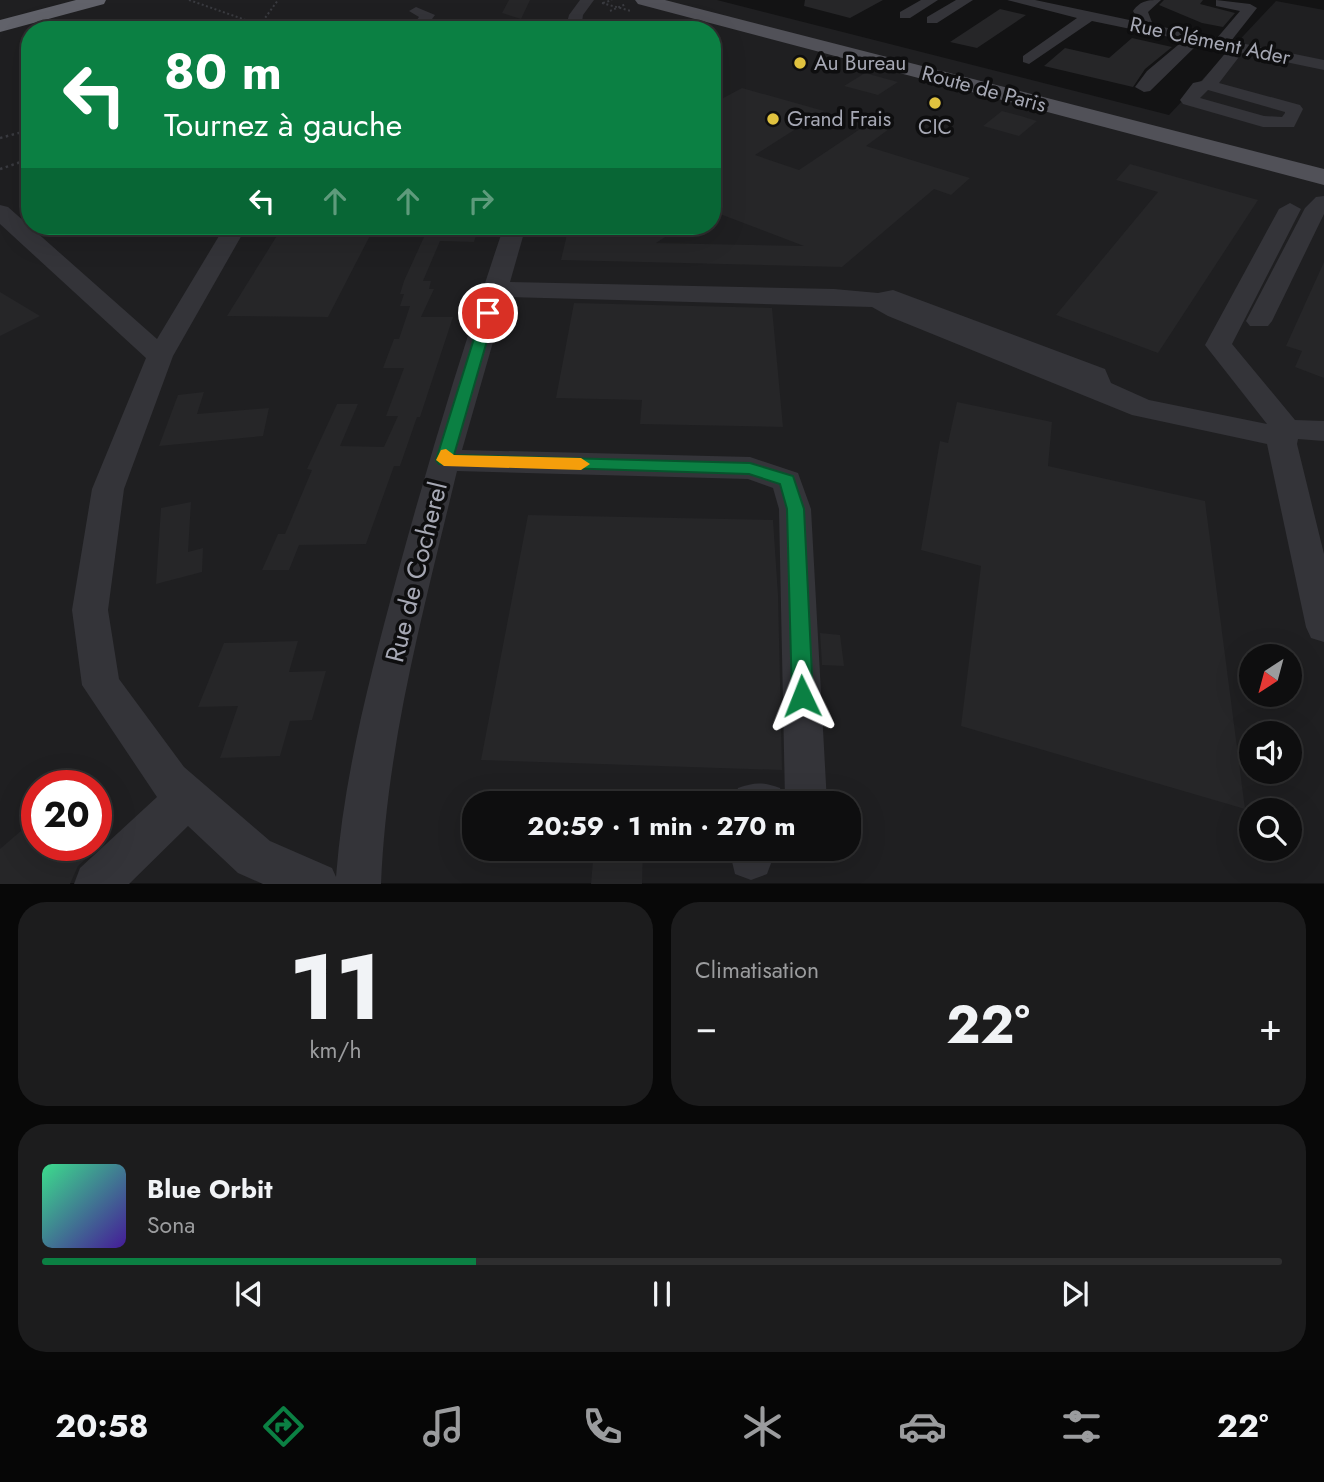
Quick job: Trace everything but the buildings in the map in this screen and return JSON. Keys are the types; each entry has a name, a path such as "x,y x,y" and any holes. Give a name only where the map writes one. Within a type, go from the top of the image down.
{"highway":[{"path":"0,23 70,0"},
{"path":"0,23 79,0"},
{"path":"41,15 97,0"},
{"path":"0,23 113,0"}],"main road":[{"name":"Route de Paris","path":"673,0 1324,166"},
{"name":"Route de Paris","path":"636,2 711,21"},
{"name":"Route de Paris","path":"721,24 1324,177"}],"street":[{"path":"576,21 587,0"},
{"path":"905,15 931,0"},
{"path":"932,20 967,0"},
{"name":"Rue Clément Ader","path":"1014,0 1086,9 1196,38 1324,60"},
{"name":"Rue Clément Ader","path":"1035,0 1145,18 1231,43 1324,65"},
{"path":"1145,18 1140,11 1154,0"},
{"path":"1218,79 1294,109 1294,113 1287,123 1273,123 1199,106 1189,100 1199,87 1218,79 1231,43 1250,9 1221,3"},
{"path":"577,21 607,5"},
{"path":"1029,59 1086,9 1145,18 1174,18"},
{"path":"416,11 428,15 423,21"},
{"path":"1144,87 1155,77 1153,75 1196,38"},
{"path":"1259,321 1316,208 1324,202"},
{"path":"1286,433 1218,345 1290,209"},
{"path":"0,212 21,231"},
{"path":"26,235 160,356"},
{"path":"231,235 160,356 107,489 90,610 101,685 169,780 254,857 316,884"},
{"name":"Rue de Cocherel","path":"358,884 362,818 378,719 444,460 511,235"},
{"path":"496,289 834,296 878,300 934,326 1082,385 1093,386 1162,413 1286,433 1324,431"},
{"path":"1286,433 1282,444 1324,627"},
{"path":"444,460 750,468 787,481 796,509 806,791"},
{"path":"96,884 188,797"}],"path":[{"path":"189,0 249,21"},
{"path":"263,21 278,0"},
{"path":"607,5 636,2"},
{"path":"0,138 21,132"},
{"path":"0,169 21,162"}],"shaded area":[{"path":"0,0 717,0 1169,115 1276,1 1324,10 1324,883 0,883"}],"slow traffic":[{"path":"446,454 444,460 581,464"}],"place":[{"name":"Au Bureau","path":"800,63"},
{"name":"CIC","path":"935,103"},
{"name":"Grand Frais","path":"773,119"}],"route":[{"path":"488,313 444,460 750,468 787,481 796,509 802,696"}]}
